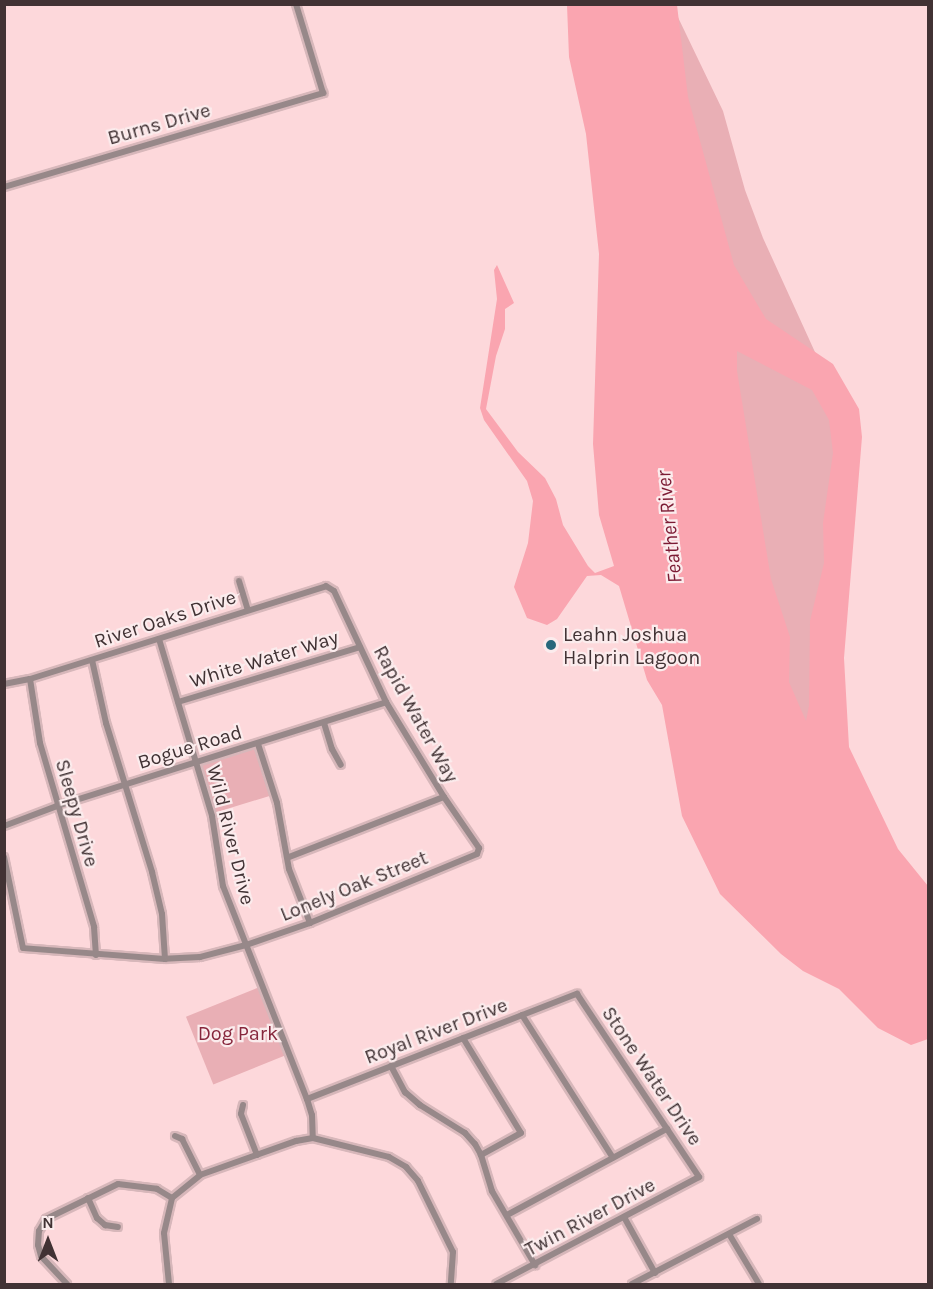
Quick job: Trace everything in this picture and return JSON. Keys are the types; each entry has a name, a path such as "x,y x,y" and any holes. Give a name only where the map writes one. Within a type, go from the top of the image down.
{"street":[{"name":"Burns Drive","path":"4,187 323,93 296,4"},
{"path":"239,581 248,610"},
{"name":"River Oaks Drive","path":"4,684 30,679 326,586 334,591"},
{"name":"Rapid Water Way","path":"334,591 386,702 444,797 479,848"},
{"name":"Wild River Drive","path":"159,639 212,816 223,886 307,1099 312,1115 313,1138"},
{"name":"White Water Way","path":"178,702 360,647"},
{"path":"92,660 106,723 126,784 162,914 165,959"},
{"name":"Sleepy Drive","path":"30,679 40,743 94,927 96,955"},
{"name":"Bogue Road","path":"4,826 57,806 386,702"},
{"path":"324,723 332,749 341,765"},
{"path":"258,744 277,803 290,868 310,923"},
{"path":"289,857 444,797"},
{"name":"Lonely Oak Street","path":"4,857 23,948 165,959 201,957 246,945 310,923 477,854 479,848"},
{"name":"Royal River Drive","path":"307,1099 577,994"},
{"name":"Stone Water Drive","path":"577,994 699,1177"},
{"path":"522,1015 613,1158"},
{"path":"463,1038 521,1133 481,1155"},
{"path":"392,1066 405,1092 420,1105 465,1133 481,1155 492,1191 535,1265"},
{"path":"243,1105 241,1114 257,1155"},
{"path":"507,1215 667,1129"},
{"path":"175,1136 182,1139 200,1176"},
{"path":"170,1284 164,1233 172,1198 200,1176 296,1141 313,1138 389,1157 406,1167 418,1181 453,1252 451,1284"},
{"name":"Twin River Drive","path":"496,1284 699,1177"},
{"path":"67,1284 41,1256 38,1245 39,1231 46,1219 118,1184 157,1189 172,1198"},
{"path":"88,1198 97,1218 105,1225 118,1227"},
{"path":"624,1217 655,1273"},
{"path":"632,1284 757,1219"},
{"path":"729,1234 759,1284"}],"green space":[{"path":"674,9 723,111 745,190 763,238 840,407 816,743 772,666 697,193"},
{"path":"258,744 273,795 211,814 196,763"},
{"name":"Dog Park","path":"262,986 289,1054 213,1084 186,1017"}],"water":[{"name":"Feather River","path":"567,5 677,5 688,97 734,265 766,319 833,364 859,409 862,437 844,658 849,747 898,849 928,886 928,1039 911,1045 878,1028 839,989 803,971 781,954 720,894 682,816 662,705 647,680 619,586 601,575 587,576 557,619 547,625 527,618 514,587 528,543 533,501 527,481 484,420 480,408 497,299 494,270 497,265 514,303 505,309 505,329 496,356 486,409 518,452 545,478 556,499 563,525 588,566 595,573 614,566 599,515 593,444 599,254 586,134 569,57","holes":["737,351 812,390 829,420 833,453 823,523 824,563 810,621 809,706 806,721 789,682 790,637 771,579 737,371"]}],"place":[{"name":"Leahn Joshua Halprin Lagoon","path":"551,645"}]}
